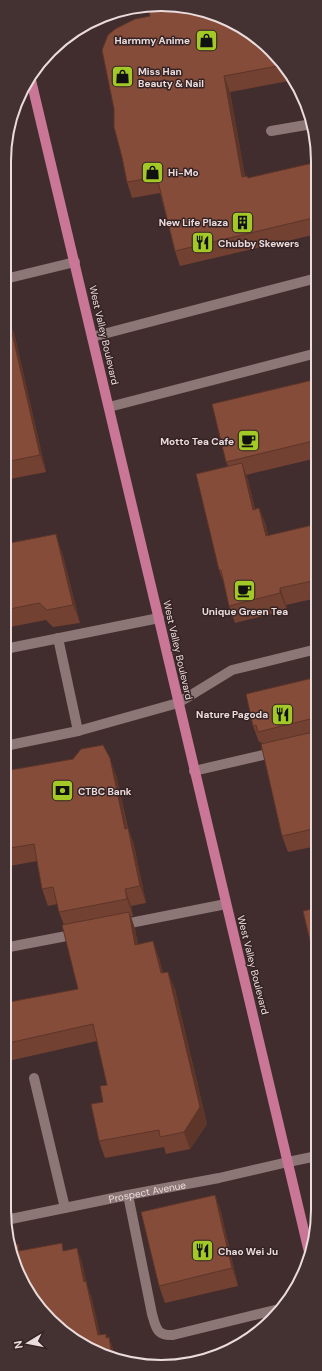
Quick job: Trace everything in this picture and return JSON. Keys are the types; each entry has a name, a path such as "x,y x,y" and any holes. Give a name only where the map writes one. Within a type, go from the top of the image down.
{"main road":[{"name":"West Valley Boulevard","path":"32,84 307,1244"}],"street":[{"path":"271,131 307,125"},
{"path":"11,278 75,262"},
{"path":"92,337 311,280"},
{"path":"109,407 311,355"},
{"path":"11,648 159,618"},
{"path":"58,638 78,731"},
{"path":"11,745 78,731 178,703 232,670 311,650"},
{"path":"194,771 288,749"},
{"path":"112,927 226,904"},
{"path":"11,947 88,932"},
{"path":"34,1078 65,1208"},
{"name":"Prospect Avenue","path":"11,1219 219,1178 311,1157"},
{"path":"128,1195 152,1314 159,1332 173,1335 272,1311"}],"building":[{"path":"149,12 181,12 218,22 244,36 260,48 274,62 277,66 224,76 242,177 247,176 248,178 311,163 311,218 175,251 157,177 127,182 114,127 114,109 102,50 108,35 115,29 135,19 150,16"},
{"path":"11,329 40,455 11,461"},
{"path":"311,380 311,441 226,462 212,404"},
{"path":"242,463 253,510 259,508 266,536 311,525 311,581 280,588 280,593 229,606 196,474"},
{"path":"56,534 73,605 47,610 39,603 11,609 11,543"},
{"path":"311,678 311,719 258,732 256,725 253,726 246,694"},
{"path":"311,732 311,829 282,836 261,744"},
{"path":"103,745 110,758 125,829 128,828 140,886 125,889 127,899 59,912 53,887 42,889 34,844 11,848 11,770 73,759 81,749"},
{"path":"311,909 311,945 303,911"},
{"path":"129,912 135,945 153,941 161,973 168,972 200,1107 184,1132 160,1137 159,1130 99,1141 91,1104 103,1102 100,1086 107,1085 93,1024 11,1042 11,1002 78,989 62,925"},
{"path":"215,1195 232,1268 159,1286 141,1212"},
{"path":"62,1243 63,1251 77,1248 98,1335 106,1334 106,1338 109,1337 111,1351 95,1345 78,1335 62,1323 48,1309 26,1276 15,1244 18,1244 19,1251"}],"place":[{"name":"Harmmy Anime","path":"206,40"},
{"name":"Miss Han Beauty & Nail","path":"123,77"},
{"name":"Hi-Mo","path":"153,172"},
{"name":"New Life Plaza","path":"243,222"},
{"name":"Chubby Skewers","path":"203,243"},
{"name":"Motto Tea Cafe","path":"249,441"},
{"name":"Unique Green Tea","path":"245,591"},
{"name":"Nature Pagoda","path":"283,714"},
{"name":"CTBC Bank","path":"63,791"},
{"name":"Chao Wei Ju","path":"202,1251"}]}
